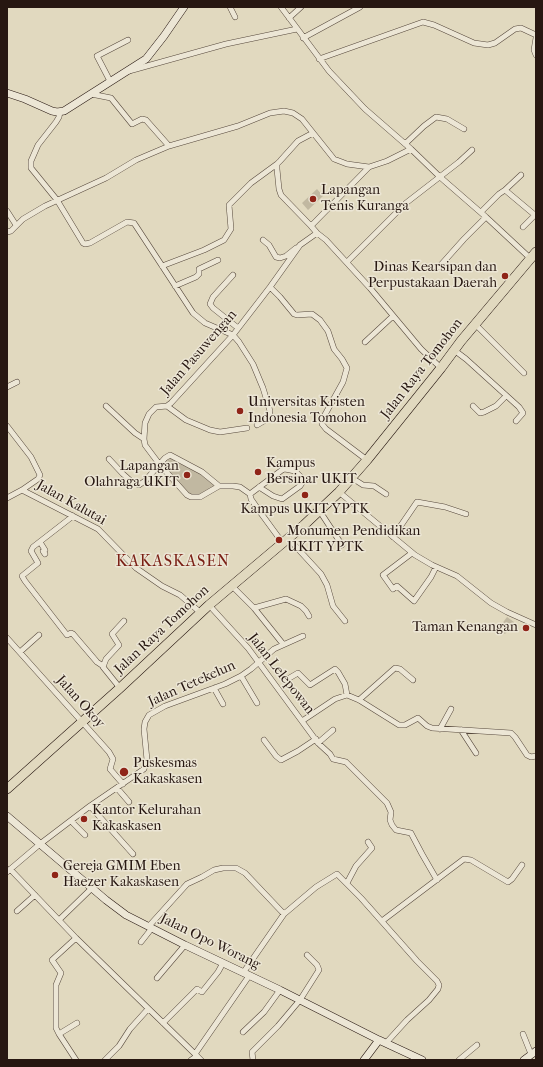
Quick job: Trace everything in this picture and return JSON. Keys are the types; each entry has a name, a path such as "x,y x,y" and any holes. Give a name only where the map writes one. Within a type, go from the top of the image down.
{"highway":[{"name":"Jalan Raya Tomohon","path":"7,789 120,688 209,605 339,492 367,460 475,324 534,257"}],"street":[{"path":"7,93 52,111 60,112 146,59 184,7"},
{"path":"230,7 235,17"},
{"path":"281,7 319,59 345,89 440,177 534,257"},
{"path":"289,18 301,7"},
{"path":"303,38 360,8"},
{"path":"319,59 423,22 434,25 474,43 488,45 495,43 515,29 521,28 536,37 534,50 536,55"},
{"path":"126,72 226,44 296,29"},
{"path":"110,81 97,56 128,40"},
{"path":"91,94 111,98 132,124 142,119 146,120 169,146"},
{"path":"7,232 11,231 29,215 57,200 106,178 136,160 169,146 238,126 270,113 284,111 299,116 334,159 346,164 369,167 387,161 411,149"},
{"path":"60,112 56,122 40,142 30,161 31,168 57,200 83,243 90,243 125,223 134,223 193,313 205,323 233,335 253,364 264,388 270,412 269,418 258,426"},
{"path":"405,144 428,122 436,117 447,119 464,129"},
{"path":"162,266 204,250 224,240 231,229 229,205 251,183 277,164 298,142 313,133"},
{"path":"347,262 406,203 472,150"},
{"path":"277,164 280,192 316,233 326,240 347,262 421,349 441,368"},
{"path":"311,226 369,167"},
{"path":"481,212 521,175"},
{"path":"505,190 535,215 523,227"},
{"path":"7,211 16,225"},
{"path":"439,267 486,217"},
{"name":"Jalan Pasuwengan","path":"144,439 145,423 149,414 156,407 167,406 233,335 270,288 300,245 316,233"},
{"path":"264,240 269,245 276,257 280,258 286,256 300,245"},
{"path":"176,286 199,274 199,269 218,260"},
{"path":"233,275 213,297 210,304 238,328"},
{"path":"270,288 294,314 312,314 320,320 328,331 334,349 347,368 343,382 322,420 322,424 326,429 367,460"},
{"path":"365,342 393,316"},
{"path":"475,324 524,373"},
{"path":"454,350 466,359 522,411 522,415 516,421"},
{"path":"7,387 17,382"},
{"path":"473,406 480,413 484,412 496,406 506,396"},
{"path":"106,406 135,433 144,439 145,445 160,465 184,492 191,497 200,497 219,486 236,486 250,494 251,499 260,512 285,540 321,574 327,585 333,606 345,622"},
{"path":"167,406 186,420 210,430 220,432 247,428"},
{"name":"Jalan Kalutai","path":"7,426 31,457 40,475 38,479 7,498"},
{"path":"109,460 132,482 139,485 145,481 165,458 170,455 202,472 219,486"},
{"path":"250,494 259,487 285,469 295,471 302,477 302,483 300,486 282,499 273,496 259,487"},
{"path":"352,478 363,485 374,486 386,494"},
{"name":"Jalan Kalutai","path":"22,490 98,529 136,568 162,586 180,595 201,613"},
{"path":"339,492 412,553 436,567 457,576 491,603 536,625"},
{"path":"393,537 417,502 445,507 466,514"},
{"path":"319,510 342,545"},
{"path":"73,516 31,551 38,563 23,575 23,578 67,635 71,633 97,662 103,666 120,688"},
{"path":"40,542 45,550 43,551 45,554"},
{"path":"412,553 383,575 393,589 397,586 414,601 431,577 436,567"},
{"path":"232,586 254,608 283,644"},
{"path":"254,608 286,599 301,606 309,616"},
{"name":"Jalan Lelepowan","path":"209,605 248,648 317,741 333,759 346,762 387,803 391,812 390,820 392,825 396,830 410,833 412,835 428,867 437,880"},
{"path":"103,666 106,659 118,646 118,643 112,635 124,622"},
{"path":"20,652 40,635"},
{"name":"Jalan Tetekelun","path":"9,870 90,806 144,769 147,764 144,729 146,718 165,706 214,688 241,676 274,649 303,636"},
{"name":"Jalan Okoy","path":"7,638 112,756 113,761 110,764 110,768 123,784"},
{"path":"359,700 395,668 400,669 413,680"},
{"path":"286,680 298,673 310,685 334,669 338,672 345,684 347,695"},
{"path":"241,676 257,703"},
{"path":"214,688 223,704"},
{"path":"302,721 335,699 347,695 359,700 399,725 405,725 418,718 427,726 440,729 512,733 527,755 531,757 536,756"},
{"path":"440,729 451,709"},
{"path":"264,740 276,756 281,760 317,741 333,730"},
{"path":"461,730 476,753"},
{"path":"117,788 130,802"},
{"path":"90,806 133,854"},
{"name":"Jalan Opo Worang","path":"7,816 120,911 185,945 422,1060"},
{"path":"71,821 85,835"},
{"path":"347,883 356,866 372,848 368,842"},
{"path":"382,921 464,859 471,860 508,882 522,865"},
{"path":"141,942 150,927 187,884 202,878 214,870 223,868 236,868 245,873 284,914"},
{"path":"9,870 148,1009 198,1056"},
{"path":"191,1060 198,1056 246,974 284,914 316,887 336,874 347,883 417,961 437,980 439,985 434,995 412,1015 386,1043"},
{"path":"58,920 92,888"},
{"path":"17,910 35,896"},
{"path":"76,938 52,960 61,973 56,985 56,1024 59,1034 76,1060"},
{"path":"157,978 185,945"},
{"path":"252,1060 252,1052 278,1026 300,1000 319,970 317,965 307,955"},
{"path":"163,1023 197,989 202,992 223,963"},
{"path":"243,1032 264,1012 280,990"},
{"path":"105,1060 119,1046 130,1029 148,1009"},
{"path":"59,1034 77,1022"},
{"path":"523,1034 534,1052 524,1060"},
{"path":"364,1060 379,1040"},
{"path":"458,1060 477,1045"}],"shaded area":[{"name":"Lapangan Tenis Kuranga","path":"317,189 323,196 308,210 302,203"},
{"name":"Lapangan Olahraga UKIT","path":"167,456 181,460 219,486 203,495 191,497 160,465"},
{"path":"507,617 514,622 505,634 498,629"}],"place":[{"name":"Lapangan Tenis Kuranga","path":"313,199"},
{"name":"Dinas Kearsipan dan Perpustakaan Daerah","path":"505,276"},
{"name":"Universitas Kristen Indonesia Tomohon","path":"240,411"},
{"name":"Kampus Bersinar UKIT","path":"258,472"},
{"name":"Lapangan Olahraga UKIT","path":"187,475"},
{"name":"Kampus UKIT YPTK","path":"305,495"},
{"name":"Monumen Pendidikan UKIT YPTK","path":"279,540"},
{"name":"Taman Kenangan","path":"526,628"},
{"name":"Puskesmas Kakaskasen","path":"124,772"},
{"name":"Kantor Kelurahan Kakaskasen","path":"84,819"},
{"name":"Gereja GMIM Eben Haezer Kakaskasen","path":"55,875"}],"district":[{"name":"KAKASKASEN","path":"173,562"}]}
